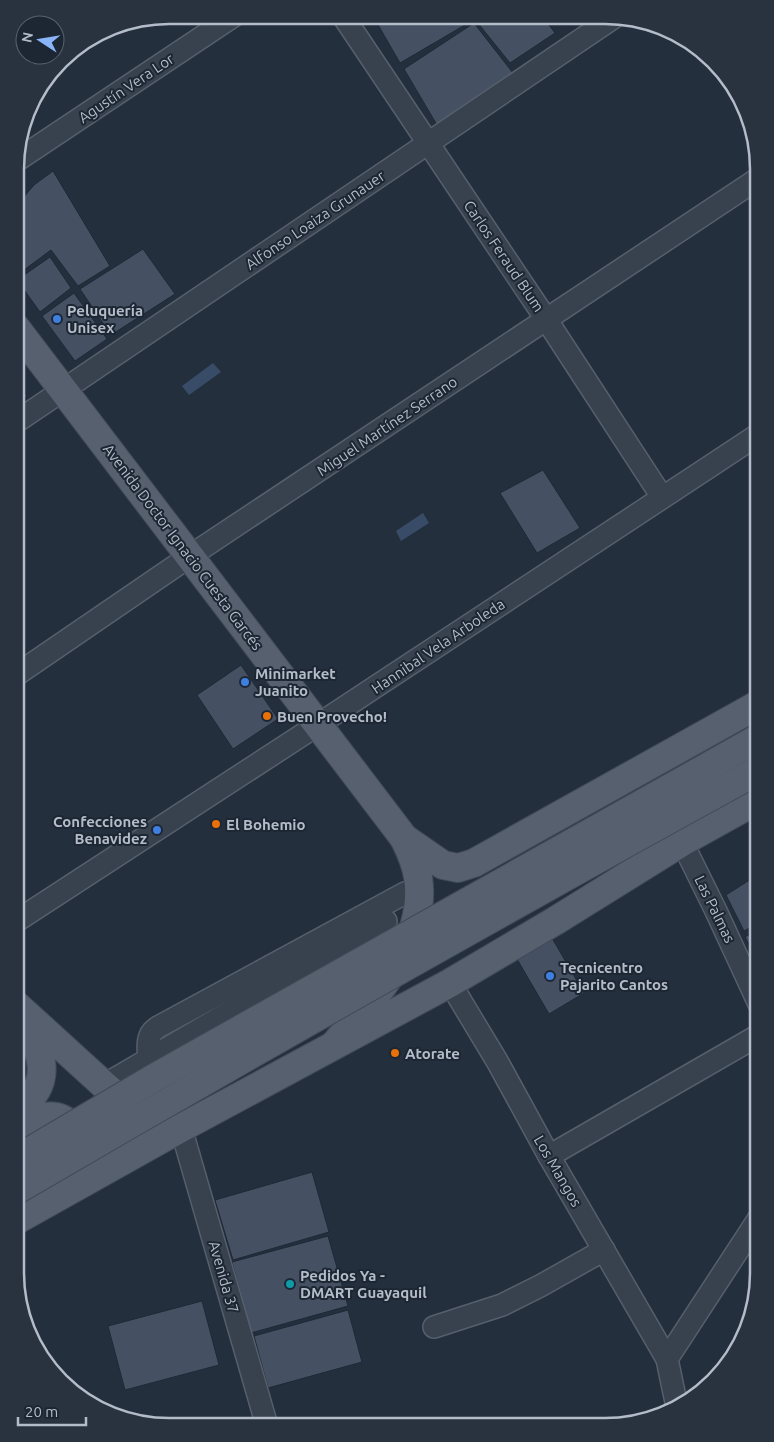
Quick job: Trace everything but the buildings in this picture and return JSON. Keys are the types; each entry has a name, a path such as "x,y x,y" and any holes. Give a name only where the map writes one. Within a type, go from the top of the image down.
{"main road":[{"name":"Avenida Doctor Ignacio Cuesta Garcés","path":"24,339 320,724 404,838"},
{"path":"404,838 443,866 458,868 474,863 750,709"},
{"path":"24,1155 154,1078 750,743"},
{"path":"24,1186 588,863 750,775"},
{"path":"24,1216 181,1128 450,983 555,921 682,842 750,807"},
{"path":"335,1044 385,982 397,965 409,942 419,906 420,894 413,858 404,838"},
{"path":"503,848 495,880 497,894 502,904 513,915 525,921 538,923 555,921"},
{"path":"128,1104 139,1104 158,1096 381,965 409,942"},
{"path":"24,1012 104,1085 128,1104 181,1128"},
{"path":"24,1024 30,1032 40,1055 42,1074 38,1088 32,1098 24,1103"},
{"path":"24,1124 38,1117 54,1116 73,1128 86,1156 86,1169 77,1186"}],"street":[{"name":"Agustín Vera Lor","path":"25,153 221,24"},
{"name":"Carlos Feraud Blum","path":"348,24 546,319 662,497"},
{"name":"Alfonso Loaiza Grunauer","path":"24,417 604,24"},
{"name":"Miguel Martínez Serrano","path":"24,670 190,556 750,184"},
{"name":"Hannibal Vela Arboleda","path":"24,916 320,724 750,440"},
{"name":"Las Palmas","path":"682,842 750,985"},
{"path":"158,1096 148,1042 150,1034 158,1027 405,893"},
{"path":"104,1085 386,921"},
{"name":"Los Mangos","path":"450,983 667,1359 676,1400"},
{"path":"549,1156 750,1040"},
{"name":"Avenida 37","path":"181,1128 266,1418"},
{"path":"667,1359 750,1232"},
{"path":"434,1327 502,1305 604,1250"}],"water":[{"path":"213,363 221,372 189,395 182,386"},
{"path":"423,513 429,523 401,541 396,531"}],"place":[{"name":"Peluquería Unisex","path":"57,319"},
{"name":"Minimarket Juanito","path":"245,682"},
{"name":"Buen Provecho!","path":"267,716"},
{"name":"El Bohemio","path":"216,824"},
{"name":"Confecciones Benavidez","path":"157,830"},
{"name":"Tecnicentro Pajarito Cantos","path":"550,976"},
{"name":"Atorate","path":"395,1053"},
{"name":"Pedidos Ya - DMART Guayaquil","path":"290,1284"}]}
